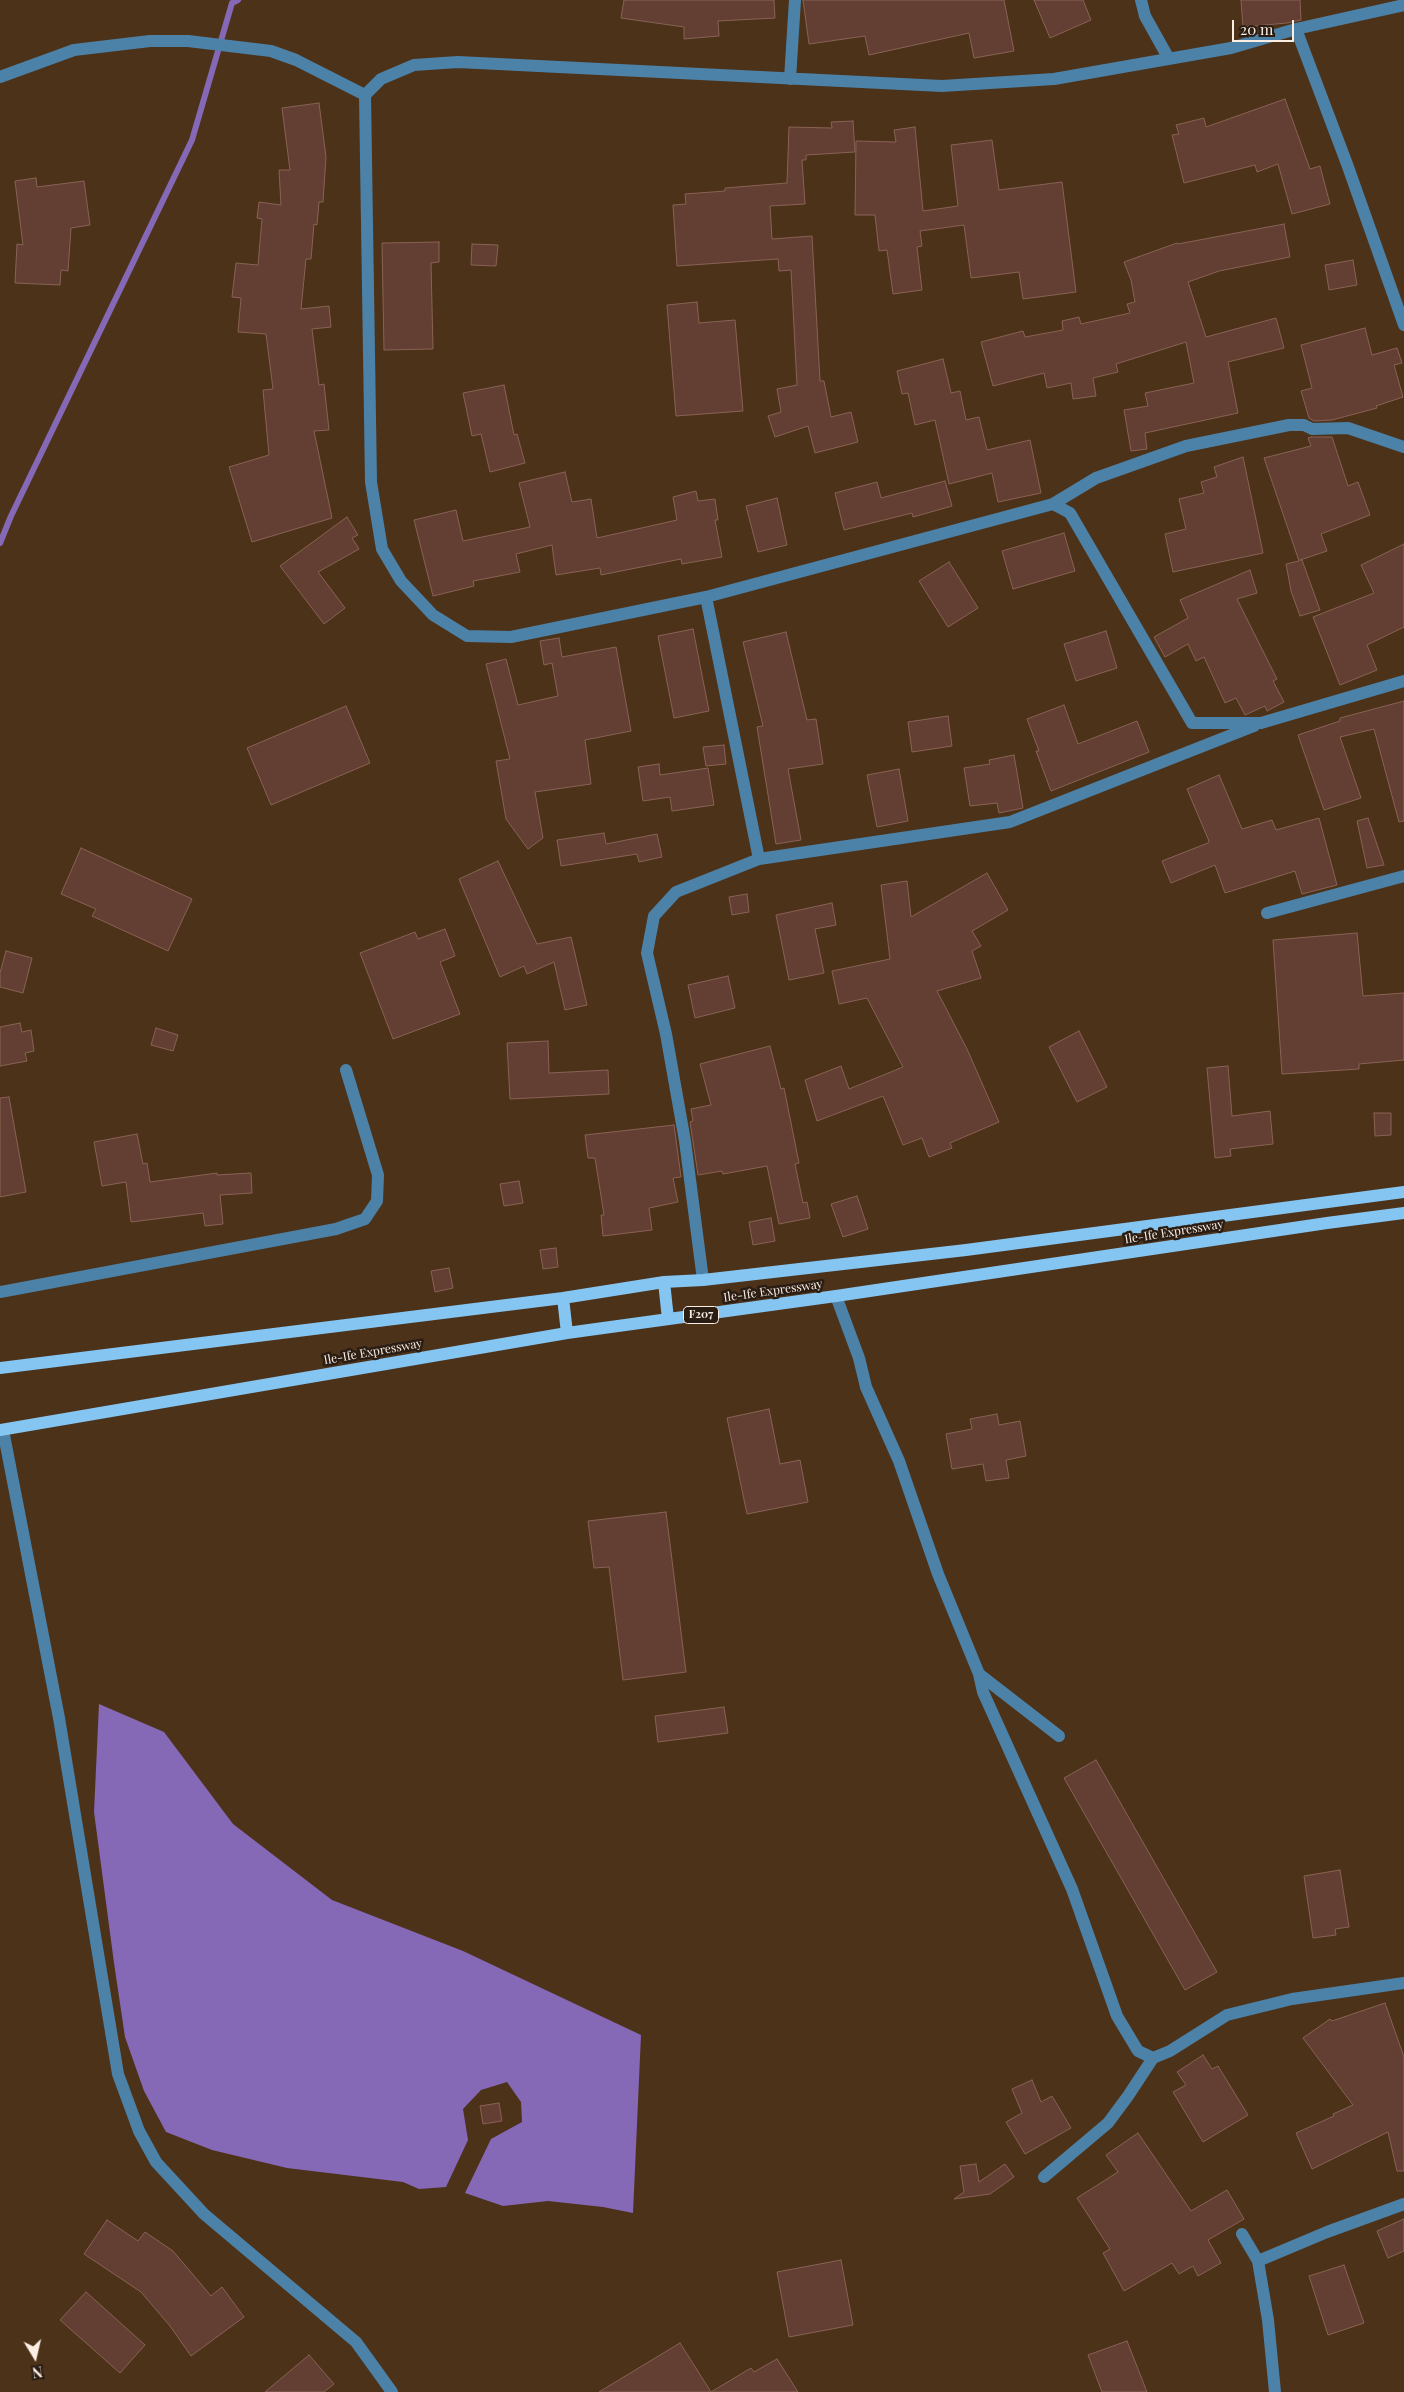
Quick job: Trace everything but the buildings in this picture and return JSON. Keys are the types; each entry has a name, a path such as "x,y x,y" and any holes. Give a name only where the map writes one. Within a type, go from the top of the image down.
{"main road":[{"name":"Ile-Ife Expressway","path":"0,1368 563,1298 664,1282 703,1280 966,1250 1404,1192"},
{"name":"Ile-Ife Expressway","path":"1,1430 567,1332 836,1296 1318,1224 1404,1214"},
{"path":"664,1282 668,1319"},
{"path":"563,1298 567,1332"}],"street":[{"path":"790,79 795,0"},
{"path":"1141,0 1145,16 1169,59"},
{"path":"1404,5 1296,29 1231,48 1054,79 942,86 458,62 414,65 381,79 365,95 371,482 382,549 401,580 433,615 468,636 511,637 706,597 1053,504 1096,478 1186,446 1289,425 1304,425 1312,429 1348,428 1404,447"},
{"path":"1296,29 1347,164 1404,325"},
{"path":"0,77 74,50 150,41 188,41 271,51 296,60 365,95"},
{"path":"1053,504 1070,513 1192,723 1261,723"},
{"path":"706,597 759,859"},
{"path":"703,1280 681,1122 666,1034 647,953 654,916 676,892 759,859 1010,822 1261,723 1404,681"},
{"path":"1267,913 1404,876"},
{"path":"0,1292 336,1229 365,1219 377,1201 378,1176 346,1070"},
{"path":"836,1296 859,1358 866,1387 899,1461 938,1574 978,1674 983,1692 1072,1889 1117,2016 1138,2051 1153,2058"},
{"path":"1,1430 59,1718 118,2074 138,2131 156,2162 204,2214 356,2342 392,2392"},
{"path":"978,1674 1059,1736"},
{"path":"1044,2177 1108,2123 1153,2058 1170,2051 1227,2015 1292,1999 1404,1983"},
{"path":"1258,2261 1327,2232 1404,2204"},
{"path":"1242,2234 1258,2261 1268,2320 1275,2392"}],"shaded area":[{"path":"99,1704 164,1732 233,1824 332,1900 463,1951 641,2035 633,2213 603,2207 548,2201 503,2206 465,2193 491,2139 522,2122 521,2102 507,2082 481,2090 463,2109 468,2140 446,2187 419,2189 403,2182 287,2168 212,2150 166,2132 144,2091 125,2037 94,1812"}],"waterway":[{"path":"0,543 11,516 192,140 232,3 238,0"}]}
